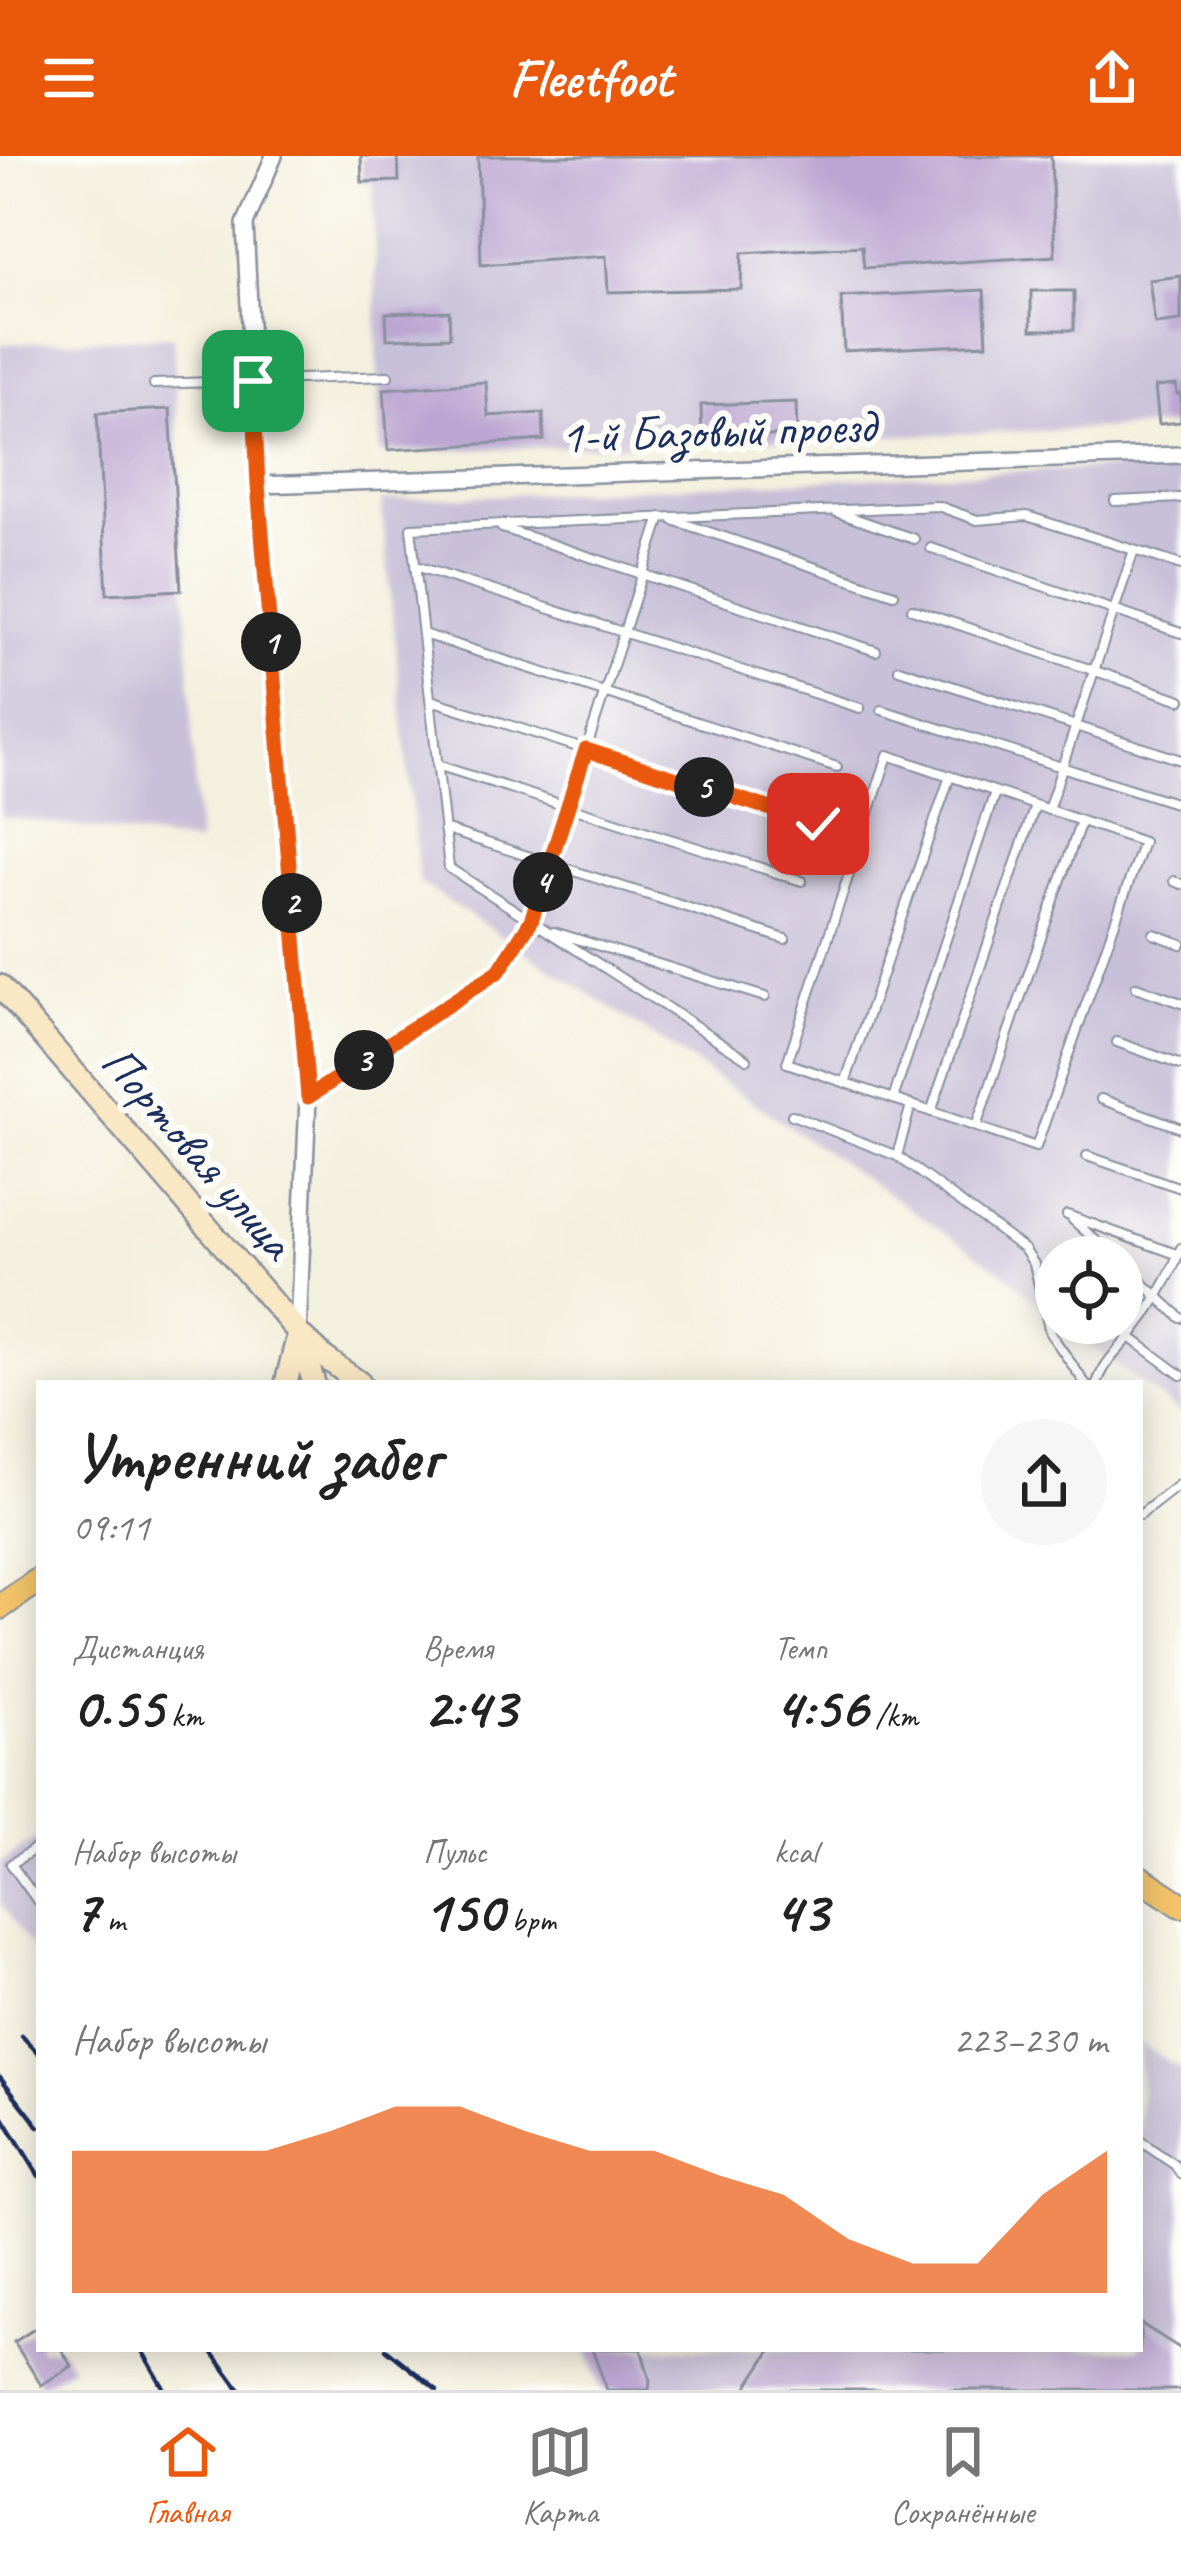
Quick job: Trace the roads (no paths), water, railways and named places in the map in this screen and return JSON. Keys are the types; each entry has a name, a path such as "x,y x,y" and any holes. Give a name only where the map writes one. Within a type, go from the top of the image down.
{"main road":[{"path":"0,1606 36,1582"},
{"path":"1143,1880 1181,1905"}],"street":[{"path":"274,156 245,224 258,485 308,1097 298,1332 287,1380"},
{"name":"1-й Базовый проезд","path":"258,485 1181,455"},
{"name":"Портовая улица","path":"0,986 298,1332 313,1380"},
{"path":"298,1332 356,1380"}],"lane":[{"path":"154,384 388,376"},
{"path":"1114,501 1181,498"},
{"path":"747,1059 448,868 411,528 938,506 977,520 1027,516 1181,565"},
{"path":"830,510 914,539"},
{"path":"308,1097 499,971 531,921 664,518"},
{"path":"664,518 894,594"},
{"path":"492,525 876,651"},
{"path":"931,548 1181,633"},
{"path":"1048,810 1134,550"},
{"path":"415,566 860,708"},
{"path":"912,609 1181,700"},
{"path":"423,634 836,767"},
{"path":"899,669 1181,760"},
{"path":"430,700 818,824"},
{"path":"882,710 1178,805"},
{"path":"888,755 1035,806 1143,842 1036,1147 787,1063 888,755"},
{"path":"437,765 802,881"},
{"path":"845,1083 950,776"},
{"path":"893,1099 995,792"},
{"path":"931,1112 1035,806"},
{"path":"976,1127 1081,821"},
{"path":"444,829 785,939"},
{"path":"543,928 765,997"},
{"path":"1154,934 1181,944"},
{"path":"1136,987 1181,1004"},
{"path":"1117,1042 1181,1065"},
{"path":"1101,1099 1181,1128"},
{"path":"897,1156 911,1105"},
{"path":"792,1115 897,1156 1024,1249 1034,1264 1050,1334 1083,1380"},
{"path":"1087,1156 1181,1189"},
{"path":"1090,1236 1067,1215 1129,1236"},
{"path":"1143,1241 1180,1253 1143,1318"},
{"path":"1143,1283 1181,1318"},
{"path":"1097,1380 1107,1359 1123,1344"},
{"path":"1139,1344 1181,1375"},
{"path":"1143,1509 1181,1483"},
{"path":"36,1848 11,1864 36,1899"},
{"path":"1143,2143 1181,2174"}],"railway":[{"path":"22,2036 36,2051"},
{"path":"0,2077 36,2123"},
{"path":"0,2113 36,2171"},
{"path":"143,2352 165,2390"},
{"path":"212,2352 240,2390"},
{"path":"390,2352 437,2390"}]}
